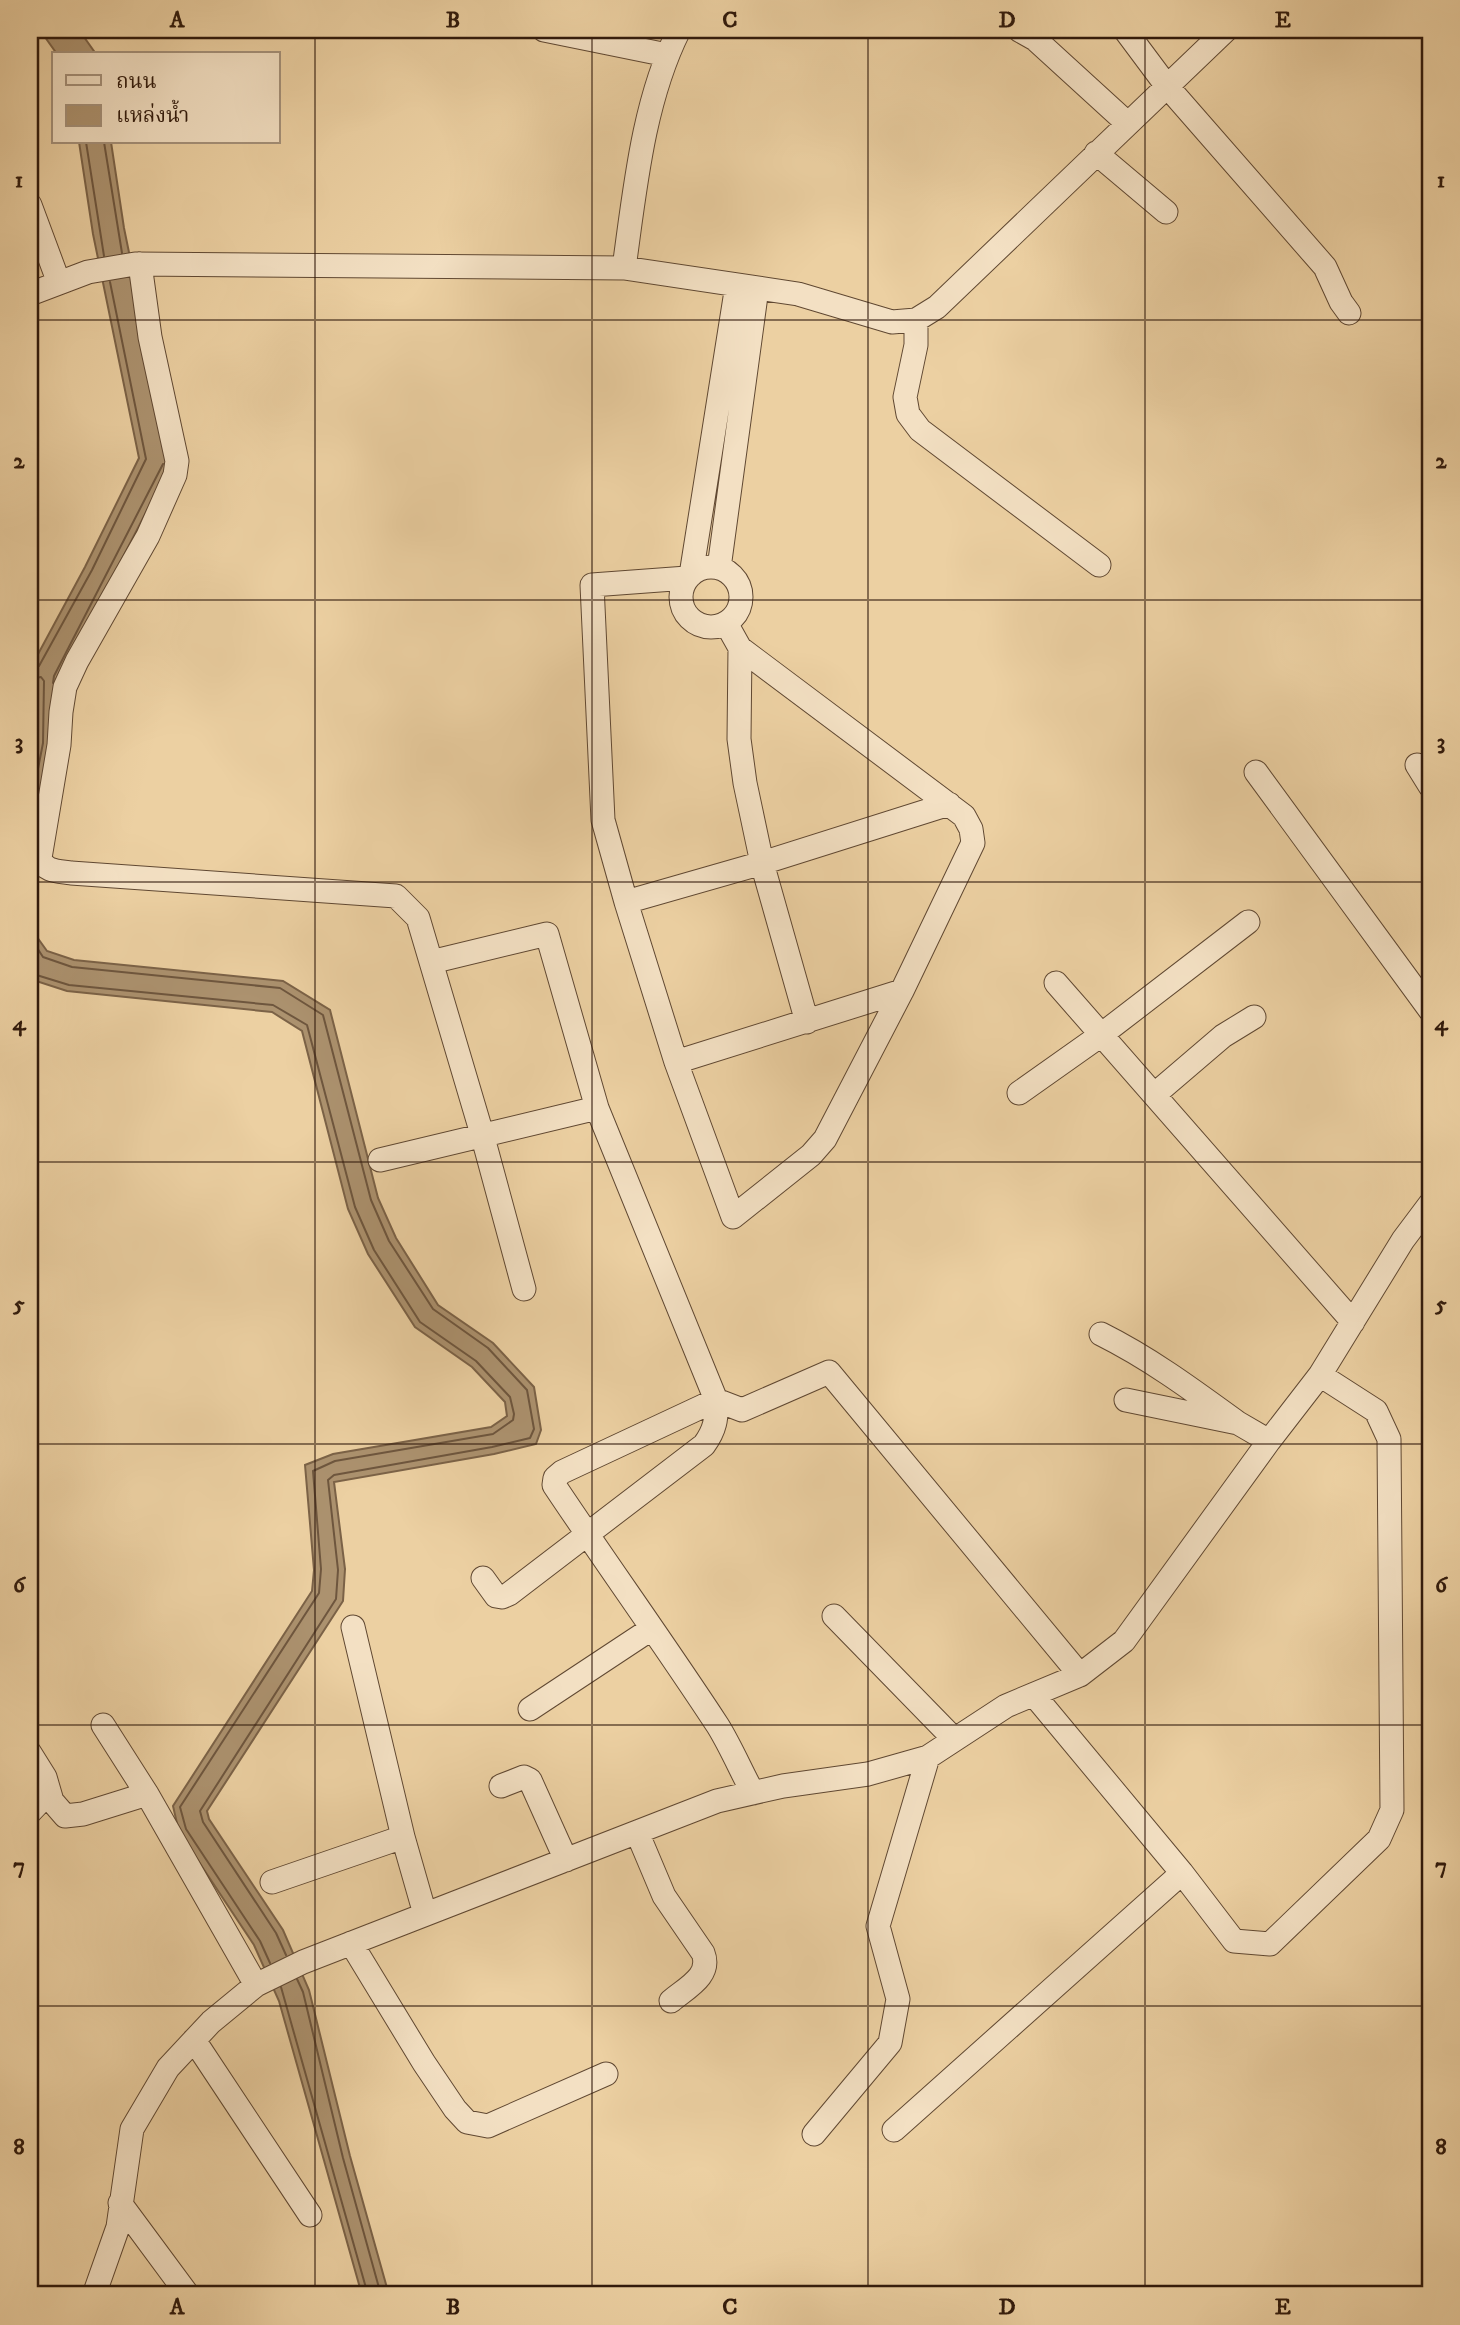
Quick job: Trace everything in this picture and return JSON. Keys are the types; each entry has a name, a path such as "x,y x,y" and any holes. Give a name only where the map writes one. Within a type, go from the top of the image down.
{"street":[{"path":"544,30 581,33 667,55"},
{"path":"624,268 638,164 667,55 680,30"},
{"path":"1019,30 1035,39 1127,123"},
{"path":"1125,30 1166,85 1325,267 1340,302 1349,313"},
{"path":"30,294 88,272 137,264 624,268 798,294 892,322 916,320 937,307 1226,30"},
{"path":"1096,153 1166,212"},
{"path":"30,205 59,283"},
{"path":"137,264 177,461 175,475 148,536 68,680 40,858 45,867 71,873 396,896 418,918 482,1134 524,1289"},
{"path":"719,568 747,287"},
{"path":"726,623 740,648 964,816 971,829 973,844 825,1139 811,1155 733,1217 676,1062 603,820 592,584 689,576 705,567 719,568 733,576 741,595 735,615 726,623 710,628 701,626 685,614 680,596 689,576 747,287"},
{"path":"916,320 915,345 905,397 908,414 920,430 1099,565"},
{"path":"740,648 739,739 745,783 762,863 807,1022"},
{"path":"1417,765 1430,786"},
{"path":"1256,772 1430,1010"},
{"path":"626,902 762,863 949,804"},
{"path":"1020,1093 1101,1035 1248,922"},
{"path":"430,962 547,934 597,1108 716,1400 716,1422 713,1433 704,1445 588,1536 502,1597 496,1596 483,1578"},
{"path":"1056,983 1353,1322"},
{"path":"676,1062 902,990"},
{"path":"1154,1095 1223,1036 1254,1017"},
{"path":"380,1160 597,1108"},
{"path":"94,2295 118,2227 132,2130 168,2068 194,2040 261,1982 303,1962 717,1801 783,1786 869,1774 928,1757 1006,1706 1080,1675 1124,1641 1320,1375 1403,1240 1430,1205"},
{"path":"1101,1334 1164,1369 1238,1423 1269,1441"},
{"path":"753,1793 719,1728 554,1485 558,1474 716,1400 743,1410 829,1371 1080,1675"},
{"path":"1034,1695 1182,1873 1234,1941 1270,1944 1379,1839 1392,1810 1389,1439 1376,1411 1320,1375"},
{"path":"1126,1400 1238,1423"},
{"path":"834,1616 954,1739"},
{"path":"353,1627 403,1837 425,1914"},
{"path":"530,1709 650,1629"},
{"path":"103,1725 148,1794 261,1982"},
{"path":"30,1753 45,1777 52,1801 65,1816 83,1814 148,1794"},
{"path":"814,2134 890,2043 898,1999 878,1927 928,1757"},
{"path":"501,1786 526,1777 532,1782 566,1860"},
{"path":"30,1812 49,1791"},
{"path":"637,1832 664,1896 706,1961 702,1975 671,2001"},
{"path":"272,1882 403,1837"},
{"path":"894,2130 1182,1873"},
{"path":"351,1943 424,2063 467,2122 488,2126 606,2074"},
{"path":"194,2040 310,2215"},
{"path":"120,2203 188,2295"}],"water":[{"path":"40,30 79,30 95,52 56,52"},
{"path":"79,144 111,144 124,228 172,462 60,679 31,912 37,937 47,951 74,960 283,981 330,1010 378,1198 396,1238 438,1305 493,1343 534,1387 541,1430 536,1444 334,1482 345,1569 343,1601 207,1811 209,1819 283,1930 309,1990 350,2156 389,2295 362,2295 279,2001 254,1945 179,1832 173,1806 312,1591 314,1570 305,1465 333,1454 491,1427 507,1416 505,1402 472,1367 415,1327 368,1254 348,1209 302,1031 272,1012 67,991 30,979 30,669 139,458 93,234"}]}
